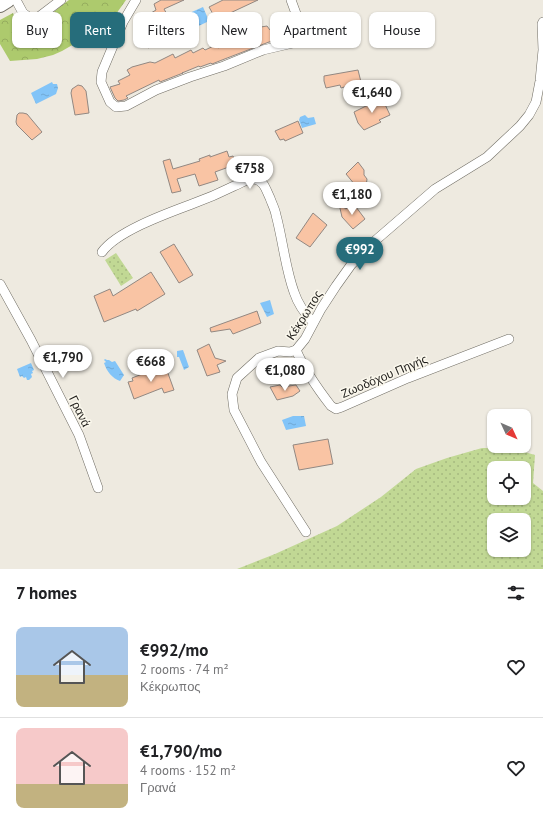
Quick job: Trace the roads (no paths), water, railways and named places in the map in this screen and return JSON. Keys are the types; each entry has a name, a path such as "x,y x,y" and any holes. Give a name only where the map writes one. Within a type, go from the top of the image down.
{"main road":[{"path":"0,4 8,0"}],"street":[{"path":"16,0 24,13 30,18 36,19 61,0"},
{"path":"136,0 123,22 102,72 101,82 110,102 116,107 126,106 156,90 270,48"},
{"path":"291,0 295,12"},
{"name":"Κέκρωπος","path":"306,532 261,462 234,410 232,394 237,378 259,358 278,351 290,352 296,350 305,339 321,309 351,265 369,246 435,189 487,157 520,126 529,115 536,102 543,50 543,22"},
{"path":"102,252 112,242 137,227 203,200 244,181 252,178 259,180 264,185 276,214 289,276 294,292 301,308 314,322"},
{"name":"Γρανά","path":"0,284 31,340 79,435 98,488"},
{"name":"Ζωοδόχου Πηγής","path":"296,350 305,370 331,406 336,408 342,407 408,378 509,339"}],"water":[{"path":"203,7 207,16 207,22 199,26 199,12 192,12"},
{"path":"52,82 53,84 57,84 58,88 56,94 36,104 31,93"},
{"path":"305,115 308,118 314,117 316,124 302,128 299,120 300,117"},
{"path":"338,185 351,201 345,205 342,201 338,204 330,192"},
{"path":"270,300 274,314 267,317 260,303"},
{"path":"183,350 189,367 184,370 179,357 177,357 177,351"},
{"path":"105,359 112,362 115,361 124,375 120,381 108,372 104,363 106,362 104,360"},
{"path":"31,363 34,370 31,374 32,377 27,380 26,377 20,377 17,369"},
{"path":"293,416 304,416 306,426 286,430 282,420"}]}
